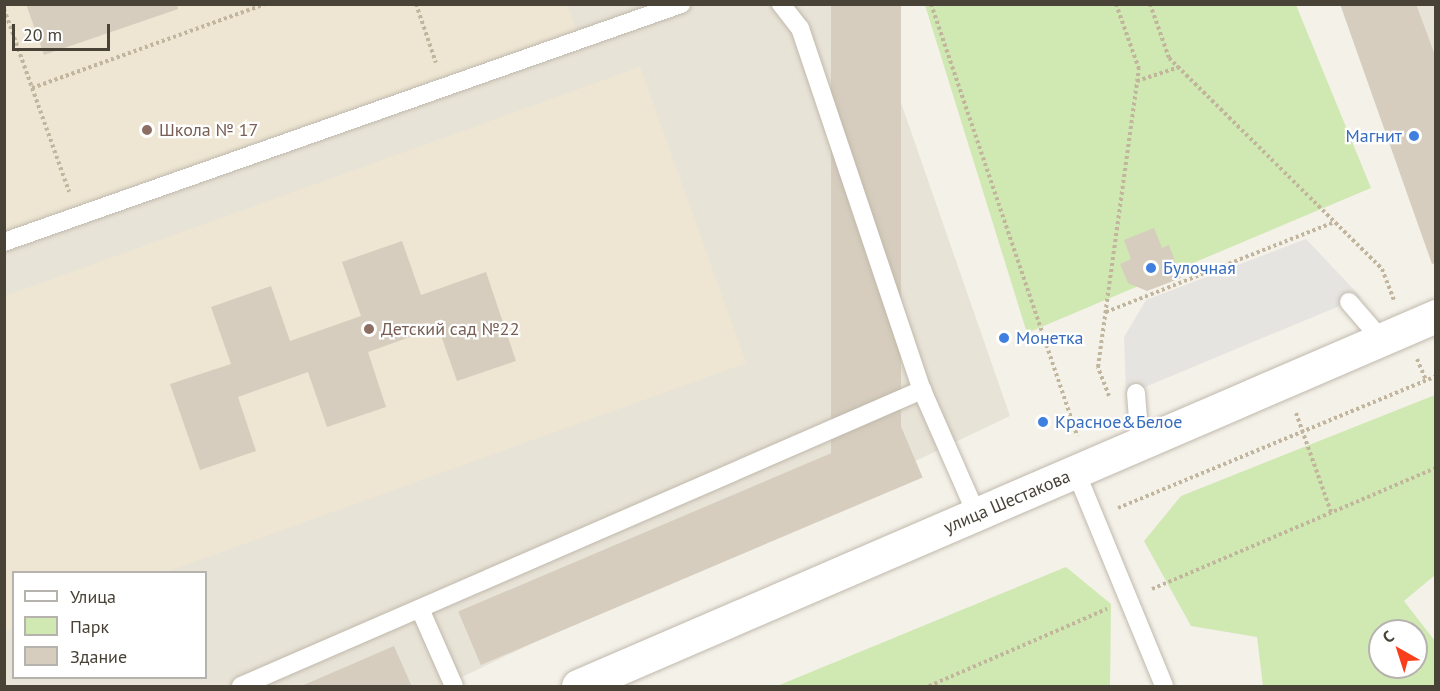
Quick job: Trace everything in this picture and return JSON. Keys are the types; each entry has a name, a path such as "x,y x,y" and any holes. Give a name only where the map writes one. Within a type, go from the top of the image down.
{"street":[{"name":"улица Шестакова","path":"578,687 1436,316"}],"lane":[{"path":"4,242 681,4"},
{"path":"781,4 800,28 921,390 977,515"},
{"path":"1349,302 1393,334"},
{"path":"241,687 921,390"},
{"path":"1136,393 1140,445"},
{"path":"1081,470 1096,518 1164,687"},
{"path":"420,609 454,687"}],"path":[{"path":"32,88 265,4"},
{"path":"416,4 445,87"},
{"path":"931,4 1081,470"},
{"path":"1111,401 1098,368 1138,69 1116,4"},
{"path":"1150,4 1169,58 1382,269 1393,334"},
{"path":"4,9 78,216"},
{"path":"1136,81 1179,67"},
{"path":"1105,313 1335,222"},
{"path":"1096,518 1301,430 1436,376"},
{"path":"1287,380 1301,430 1331,513"},
{"path":"929,687 1128,599 1436,468"}],"shaded area":[{"name":"Школа № 17","path":"567,4 576,30 5,231 4,5"},
{"path":"4,5 867,5 1010,416 443,686 5,686"},
{"path":"1401,5 1435,5 1435,116"},
{"name":"Детский сад №22","path":"640,67 746,363 169,571 12,571 12,628 5,631 5,296"},
{"path":"1306,239 1361,297 1126,395 1124,337 1146,300"}],"green space":[{"path":"925,5 1296,5 1371,188 1027,333"},
{"path":"1435,395 1435,575 1404,601 1418,619 1368,619 1368,679 1428,679 1428,632 1435,641 1435,686 1263,686 1257,637 1191,626 1144,541 1181,496"},
{"path":"1066,567 1111,604 1110,686 777,686"}],"building":[{"path":"26,4 177,4 178,9 44,55"},
{"path":"831,4 901,4 901,468 831,468"},
{"path":"1340,4 1416,4 1436,58 1436,263 1432,264"},
{"path":"1154,228 1162,248 1169,245 1181,278 1147,291 1128,283 1120,264 1131,259 1124,240"},
{"path":"402,241 421,295 486,272 516,361 457,381 438,327 368,352 386,407 327,427 308,372 238,397 256,451 200,470 170,384 231,364 211,307 271,286 290,341 361,316 342,262"},
{"path":"900,424 923,477 481,665 458,612"},
{"path":"394,646 412,687 299,687"}],"place":[{"name":"Школа № 17","path":"147,130"},
{"name":"Магнит","path":"1414,136"},
{"name":"Булочная","path":"1151,268"},
{"name":"Детский сад №22","path":"369,329"},
{"name":"Монетка","path":"1004,338"},
{"name":"Красное&Белое","path":"1043,422"}]}
